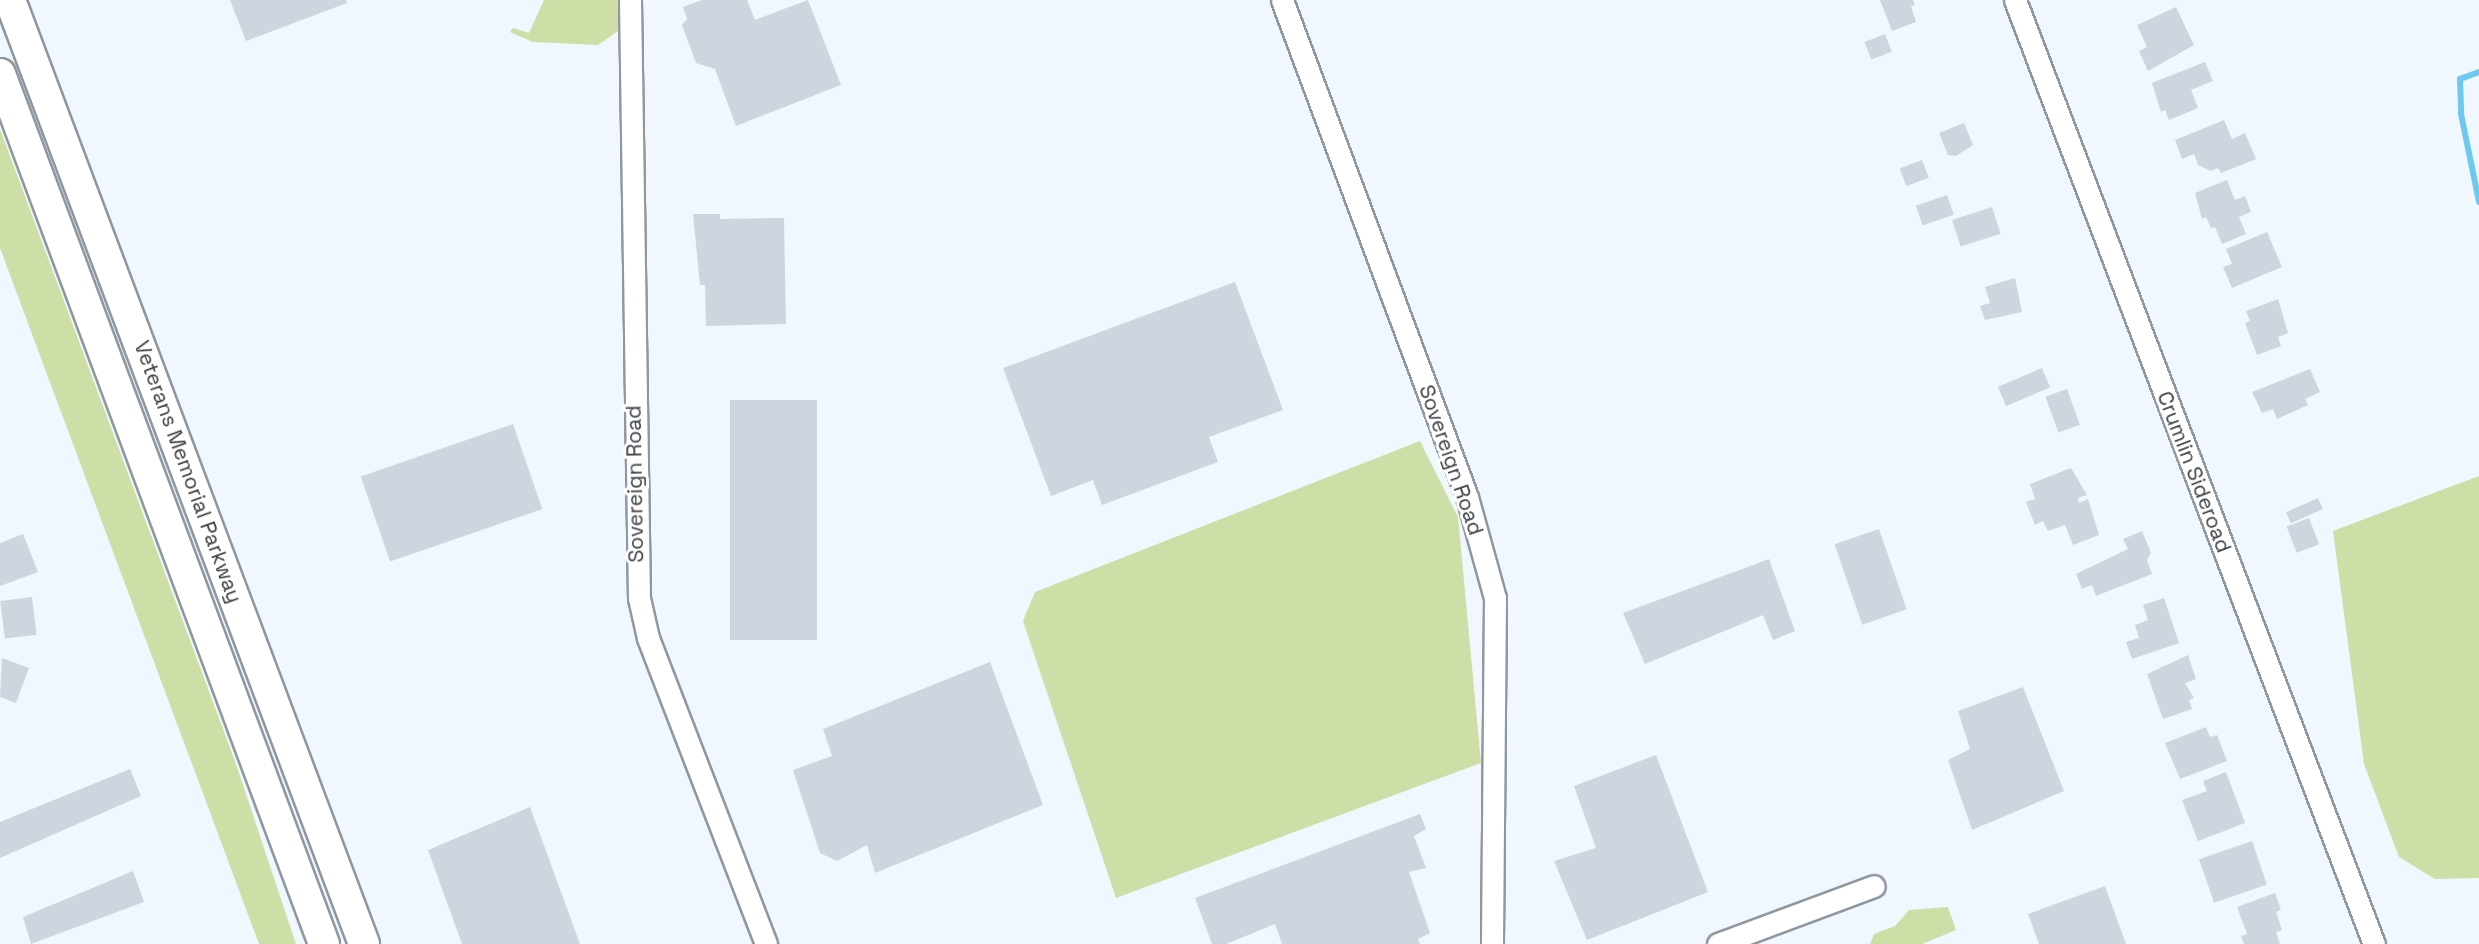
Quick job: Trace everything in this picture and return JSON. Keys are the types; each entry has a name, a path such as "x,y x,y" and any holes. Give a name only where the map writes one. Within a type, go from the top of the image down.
{"highway":[{"name":"Veterans Memorial Parkway","path":"10,0 364,944"},
{"name":"Veterans Memorial Parkway","path":"0,74 324,944"}],"street":[{"name":"Sovereign Road","path":"630,0 639,598 648,638 766,944"},
{"name":"Sovereign Road","path":"1282,0 1467,497 1495,598 1492,944"},
{"name":"Crumlin Sideroad","path":"2015,0 2374,944"},
{"path":"1718,944 1874,886"}],"green space":[{"path":"544,0 618,0 618,31 598,45 533,42 510,32 513,28 529,33"},
{"path":"0,129 236,764 296,944 259,944 0,248"},
{"path":"1420,441 1458,517 1481,763 1116,898 1023,621 1035,592"},
{"path":"2479,476 2479,878 2435,879 2399,857 2364,764 2333,531"},
{"path":"1948,907 1956,930 1922,944 1870,944 1874,934 1895,926 1909,910"}],"building":[{"path":"230,0 346,0 347,3 246,41"},
{"path":"702,0 747,0 755,20 808,0 841,85 736,126 715,69 696,63 682,25 687,19 683,7"},
{"path":"1880,0 1913,0 1915,5 1911,6 1916,22 1892,31"},
{"path":"2176,7 2194,45 2148,71 2139,51 2147,47 2137,25"},
{"path":"1885,34 1892,52 1871,60 1864,42"},
{"path":"2205,62 2213,81 2191,90 2198,108 2169,120 2165,110 2161,112 2152,83"},
{"path":"2224,120 2232,139 2245,133 2256,159 2221,173 2218,168 2211,171 2198,165 2194,154 2182,159 2175,140"},
{"path":"1964,123 1973,145 1956,156 1948,155 1939,133"},
{"path":"1922,160 1929,178 1906,186 1900,169"},
{"path":"2227,180 2235,200 2245,196 2251,212 2239,217 2246,234 2222,244 2215,227 2211,228 2206,217 2202,219 2195,193"},
{"path":"1947,195 1954,215 1923,226 1916,206"},
{"path":"1992,207 2001,234 1961,247 1952,220"},
{"path":"693,214 720,214 720,219 784,218 786,324 706,326 705,285 700,285"},
{"path":"2267,232 2282,267 2232,288 2223,267 2232,264 2226,249"},
{"path":"2015,278 2022,312 1985,320 1980,306 1990,303 1985,287"},
{"path":"1235,282 1283,410 1209,437 1218,462 1102,505 1093,480 1051,496 1003,368"},
{"path":"2278,299 2288,333 2278,337 2281,346 2257,355 2245,323 2250,321 2246,311"},
{"path":"2042,368 2050,387 2006,406 1998,387"},
{"path":"2310,369 2320,392 2305,399 2308,405 2277,419 2273,409 2262,413 2252,392"},
{"path":"2067,389 2080,425 2058,433 2045,397"},
{"path":"730,400 817,400 817,640 730,640"},
{"path":"513,424 542,509 390,562 361,476"},
{"path":"2071,468 2087,495 2078,498 2079,503 2088,499 2099,535 2073,545 2065,525 2048,531 2043,521 2035,525 2026,502 2035,499 2030,484"},
{"path":"2318,498 2323,509 2291,523 2286,512"},
{"path":"2309,518 2319,544 2297,553 2287,527"},
{"path":"1879,529 1907,609 1862,625 1835,544"},
{"path":"2142,531 2151,553 2147,560 2152,574 2096,596 2092,585 2082,589 2076,574 2128,549 2123,539"},
{"path":"23,534 38,572 0,586 0,543"},
{"path":"1769,559 1795,631 1773,640 1763,615 1645,664 1623,613"},
{"path":"32,597 37,635 5,639 0,601"},
{"path":"2164,598 2179,643 2132,659 2126,642 2139,638 2135,625 2148,620 2143,605"},
{"path":"2188,655 2196,679 2185,683 2194,698 2189,700 2192,709 2163,719 2147,674"},
{"path":"2,658 29,668 16,703 0,697"},
{"path":"990,662 1043,805 875,873 867,845 837,861 820,853 793,770 832,756 823,729"},
{"path":"2023,687 2064,791 1972,830 1948,760 1970,749 1958,711"},
{"path":"2206,727 2210,737 2217,735 2227,761 2180,779 2165,743"},
{"path":"1656,755 1708,892 1587,940 1554,861 1596,848 1574,786"},
{"path":"130,769 141,796 0,858 0,822"},
{"path":"2226,772 2245,823 2198,841 2182,800 2207,791 2203,781"},
{"path":"530,807 580,944 462,944 428,850"},
{"path":"1420,814 1426,829 1414,836 1426,868 1409,872 1430,933 1418,939 1420,944 1282,944 1275,924 1226,944 1212,944 1195,898"},
{"path":"2252,841 2267,884 2214,903 2199,859"},
{"path":"133,871 144,902 31,944 23,917"},
{"path":"2105,886 2126,944 2039,944 2028,914"},
{"path":"2275,893 2281,910 2276,912 2282,930 2276,932 2280,944 2244,944 2241,936 2247,934 2237,907"}],"waterway":[{"path":"2479,72 2460,79 2461,114 2479,202"}]}
